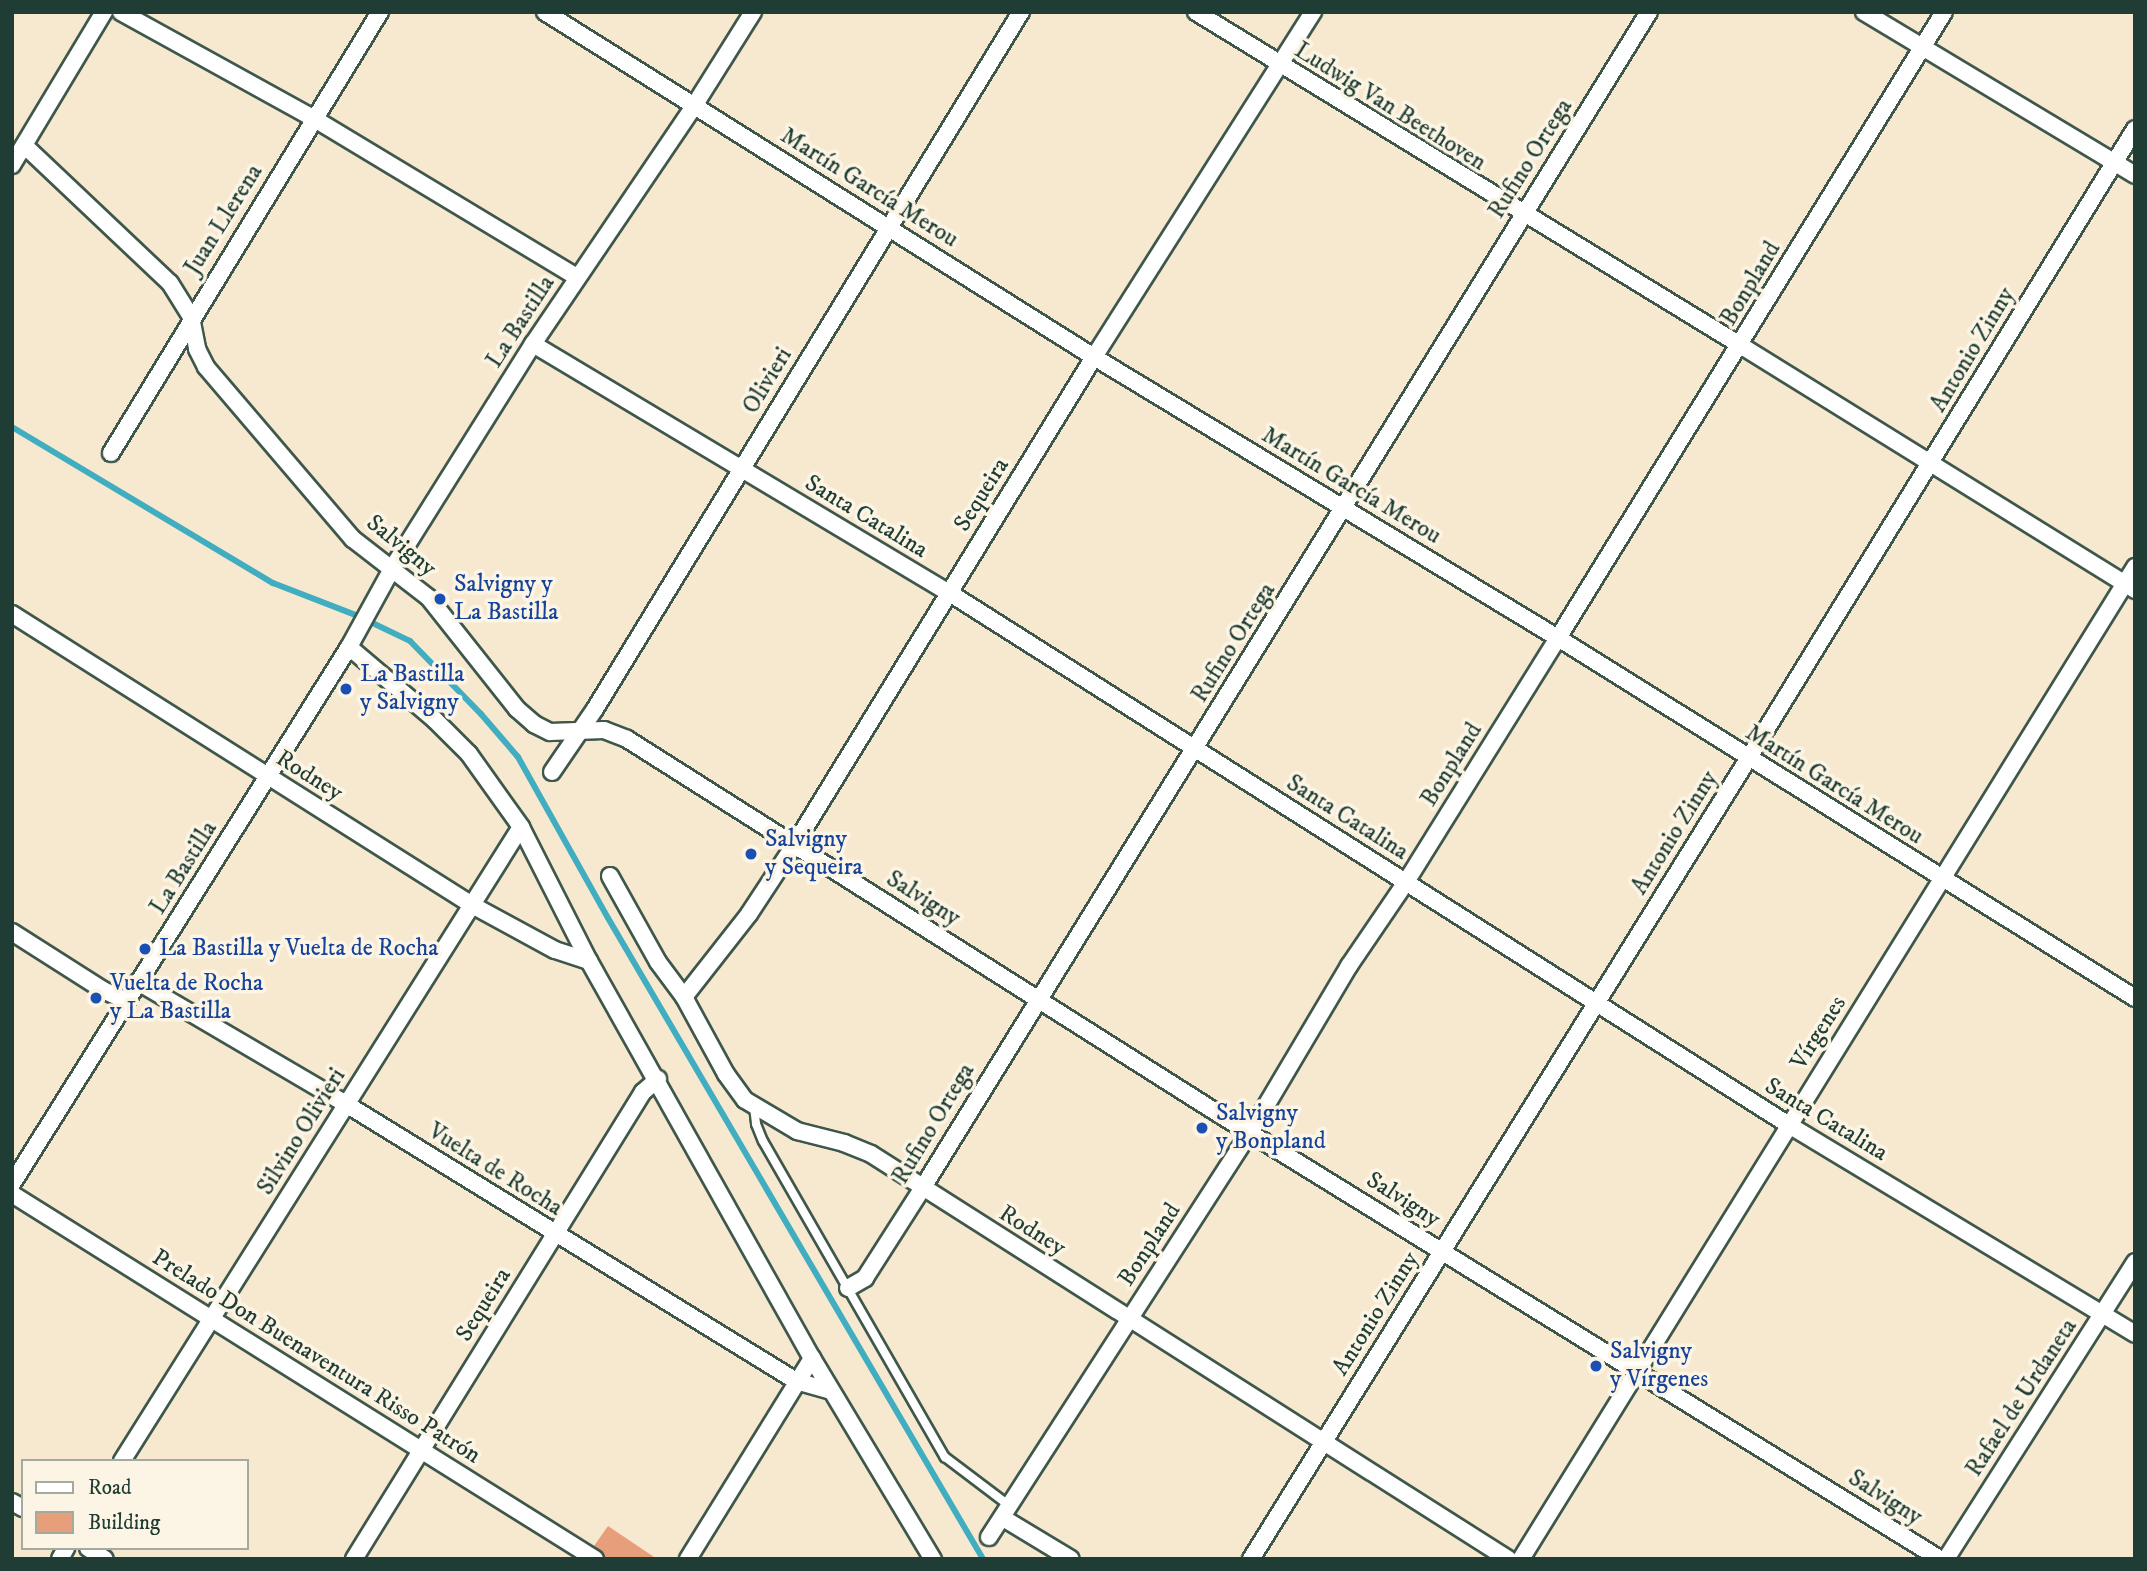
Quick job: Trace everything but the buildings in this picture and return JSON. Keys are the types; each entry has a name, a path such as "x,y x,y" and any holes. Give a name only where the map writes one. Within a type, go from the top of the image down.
{"street":[{"path":"12,165 104,12"},
{"path":"121,12 313,118 577,277"},
{"name":"Juan Llerena","path":"111,453 191,317 380,12"},
{"name":"Martín García Merou","path":"545,12 1094,357 1558,638 2135,998"},
{"name":"La Bastilla","path":"12,1184 349,647 393,568 533,344 694,106 753,12"},
{"name":"Olivieri","path":"552,772 580,731 1021,12"},
{"name":"Ludwig Van Beethoven","path":"1196,12 1523,215 1931,462 2129,587"},
{"name":"Sequeira","path":"684,997 705,975 795,844 1094,357 1313,12"},
{"name":"Rufino Ortega","path":"848,1288 865,1278 922,1189 1649,12"},
{"path":"1864,12 2135,175"},
{"name":"Bonpland","path":"989,1537 1251,1131 1349,966 1406,882 1944,12"},
{"name":"Antonio Zinny","path":"1251,1559 2135,129"},
{"name":"Salvigny","path":"24,146 170,283 191,317 197,349 206,367 353,539 429,598 517,709 534,724 550,733 604,730 627,739 1442,1251 1940,1559"},
{"name":"Santa Catalina","path":"533,344 948,592 1789,1125 2135,1334"},
{"name":"Vírgenes","path":"1521,1559 1942,879 2129,587 2135,567"},
{"name":"Rodney","path":"14,619 472,905 555,950 589,961"},
{"path":"349,647 435,720 469,754 521,827 589,961 658,1079 812,1358 933,1559"},
{"name":"Silvino Olivieri","path":"123,1459 213,1321 521,827"},
{"name":"Rodney","path":"610,876 658,962 684,997 726,1074 745,1100 754,1107 797,1132 844,1143 871,1154 922,1189 1508,1559"},
{"path":"12,932 103,990 127,1001"},
{"name":"Vuelta de Rocha","path":"138,982 346,1104 796,1381 831,1391"},
{"name":"Sequeira","path":"354,1559 643,1091 658,1079"},
{"name":"Prelado Don Buenaventura Risso Patrón","path":"12,1194 595,1559"},
{"name":"Rafael de Urdaneta","path":"1946,1559 2135,1262"},
{"path":"688,1559 812,1358"},
{"path":"1007,1512 1071,1559"}],"lane":[{"path":"754,1107 762,1141 945,1457 1007,1512"}],"waterway":[{"path":"12,427 273,583 358,616 410,641 481,714 518,757 608,918 983,1559"}],"place":[{"name":"Salvigny y La Bastilla","path":"440,599"},
{"name":"La Bastilla y Salvigny","path":"346,689"},
{"name":"Salvigny y Sequeira","path":"751,854"},
{"name":"La Bastilla y Vuelta de Rocha","path":"145,949"},
{"name":"Vuelta de Rocha y La Bastilla","path":"96,998"},
{"name":"Salvigny y Bonpland","path":"1202,1128"},
{"name":"Salvigny y Vírgenes","path":"1596,1366"}]}
